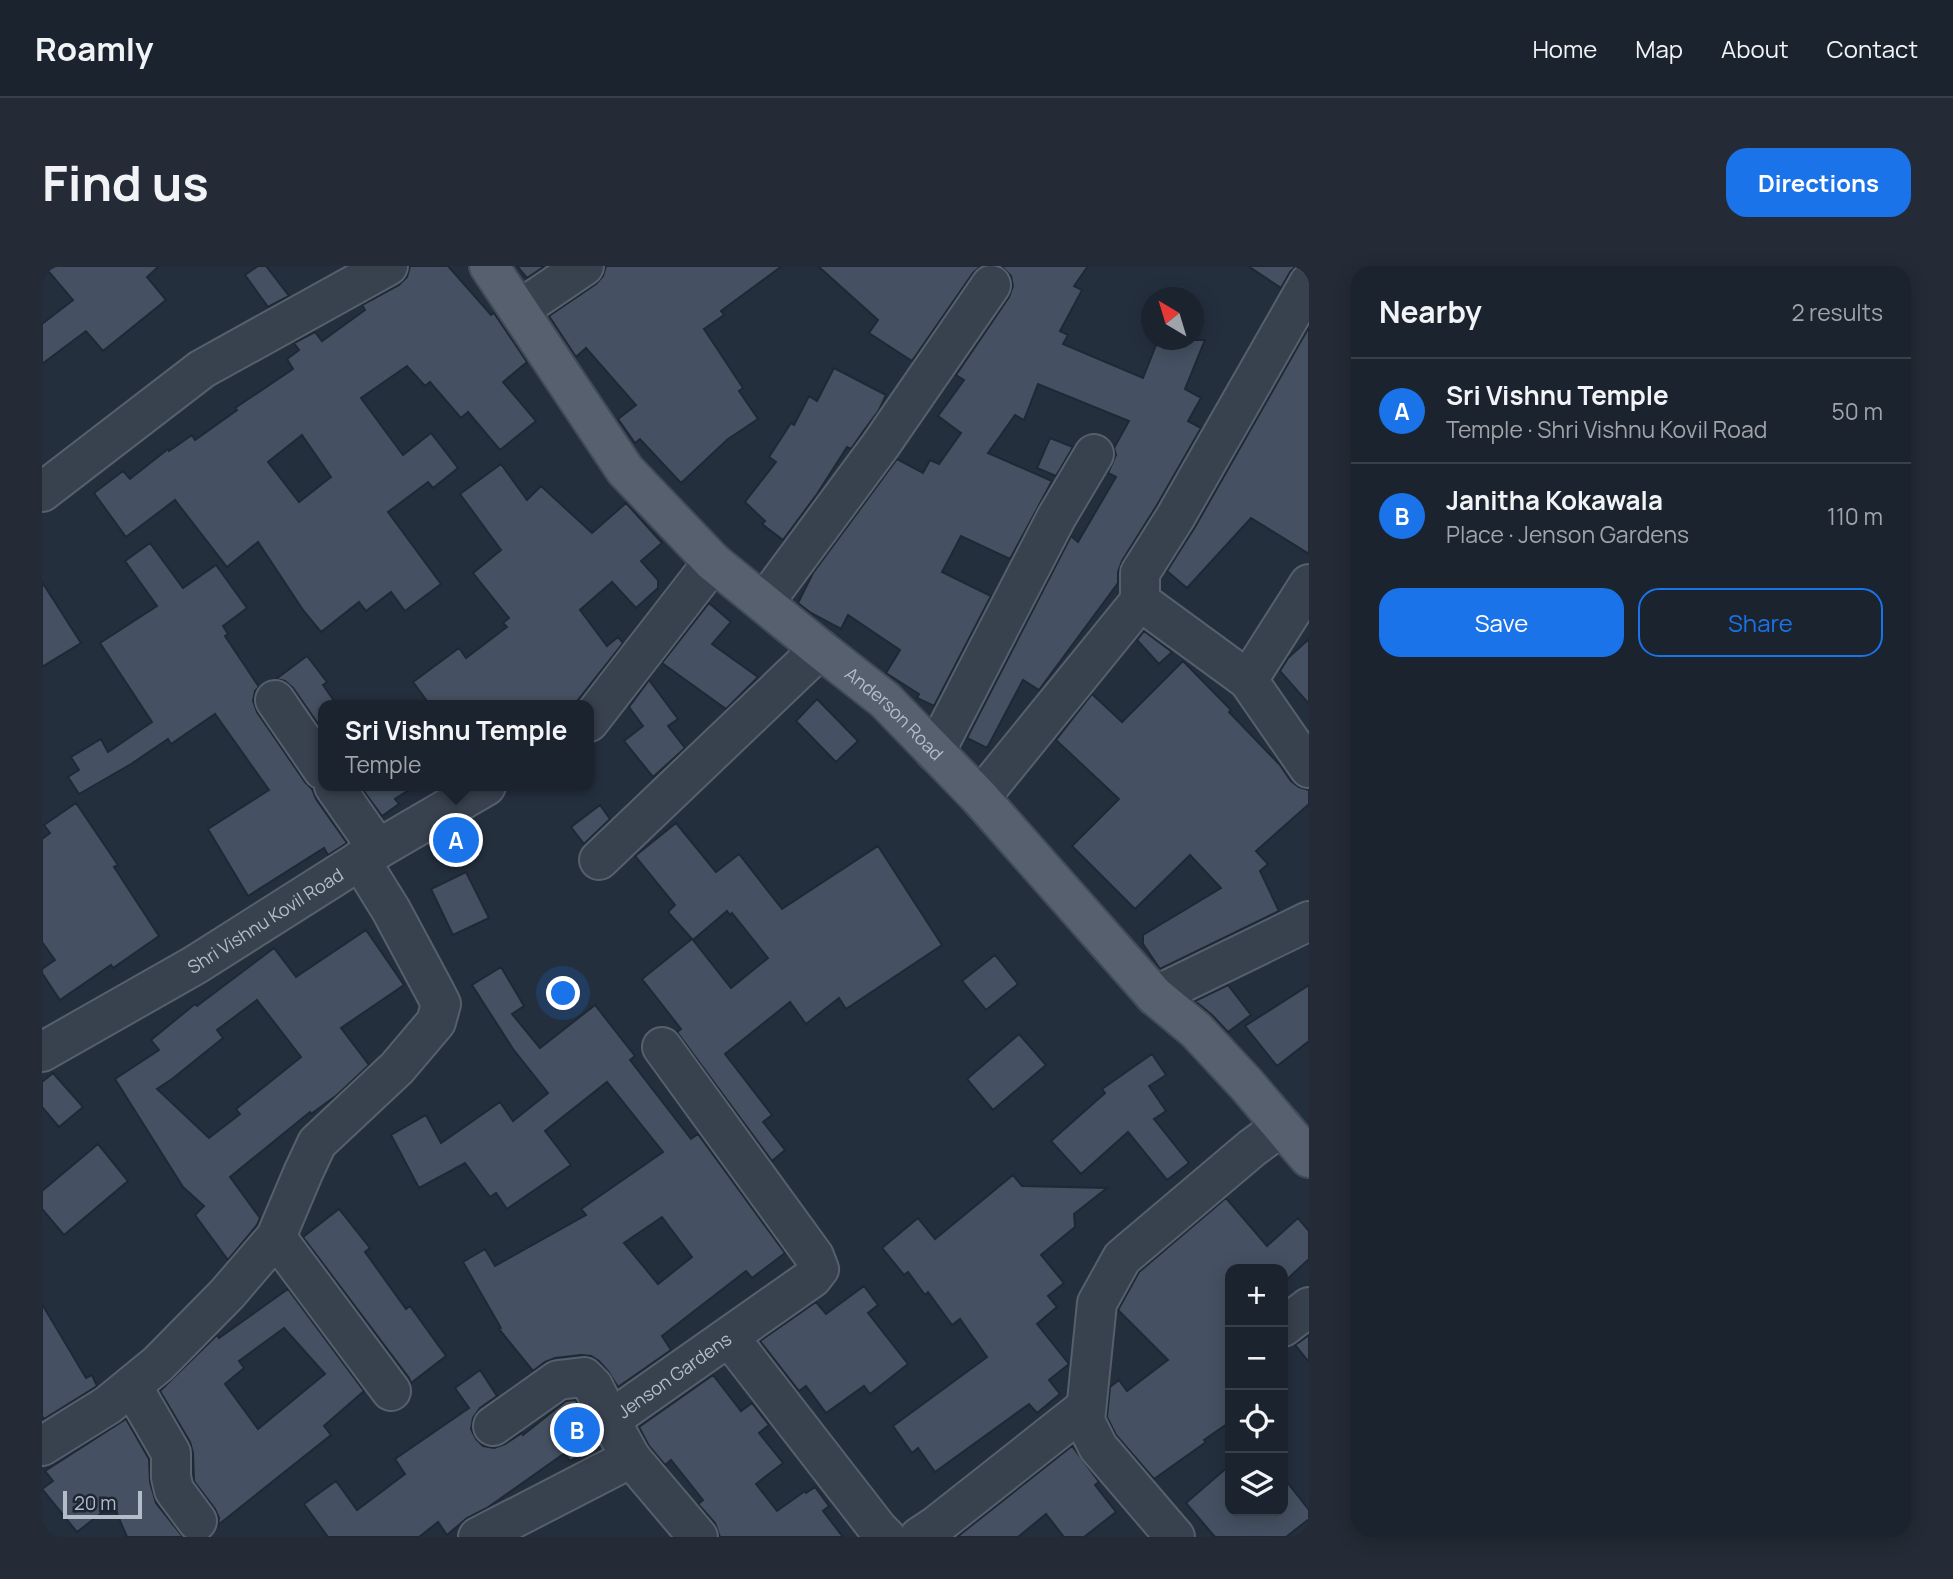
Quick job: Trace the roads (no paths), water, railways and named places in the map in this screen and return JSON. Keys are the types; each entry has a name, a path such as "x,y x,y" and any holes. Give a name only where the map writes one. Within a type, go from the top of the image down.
{"main road":[{"name":"Anderson Road","path":"489,266 625,471 713,562 885,700 980,798 1155,996 1196,1030 1309,1158"}],"street":[{"path":"42,492 202,369 388,266"},
{"path":"519,310 584,266"},
{"path":"980,798 1140,587 1176,516 1309,283"},
{"path":"764,603 880,446 991,285"},
{"path":"935,752 1056,518 1094,454"},
{"path":"594,716 713,562"},
{"path":"1248,680 1309,584"},
{"path":"1140,587 1248,680 1309,768"},
{"path":"599,860 820,649"},
{"path":"275,700 318,763"},
{"path":"42,1446 108,1405 132,1386 158,1364 227,1294 276,1237 317,1143 397,1068 436,1022 440,1004 391,910 369,855 337,791"},
{"name":"Shri Vishnu Kovil Road","path":"42,1052 195,965 369,855 478,791"},
{"path":"1155,996 1309,920"},
{"name":"Jenson Gardens","path":"662,1047 814,1256 819,1269 813,1278 610,1420 631,1458 698,1537"},
{"path":"1175,1537 1098,1447 1084,1421 1097,1303 1122,1258 1252,1148 1282,1126"},
{"path":"276,1237 391,1391"},
{"path":"1288,1322 1309,1307"},
{"path":"729,1337 886,1537"},
{"path":"493,1426 558,1380 584,1377 593,1385 610,1420"},
{"path":"132,1386 171,1452 174,1490 197,1521"},
{"path":"919,1537 1085,1408"},
{"path":"478,1537 631,1458"}],"place":[{"name":"Sri Vishnu Temple","path":"456,840"},
{"name":"Janitha Kokawala","path":"577,1430"}]}
